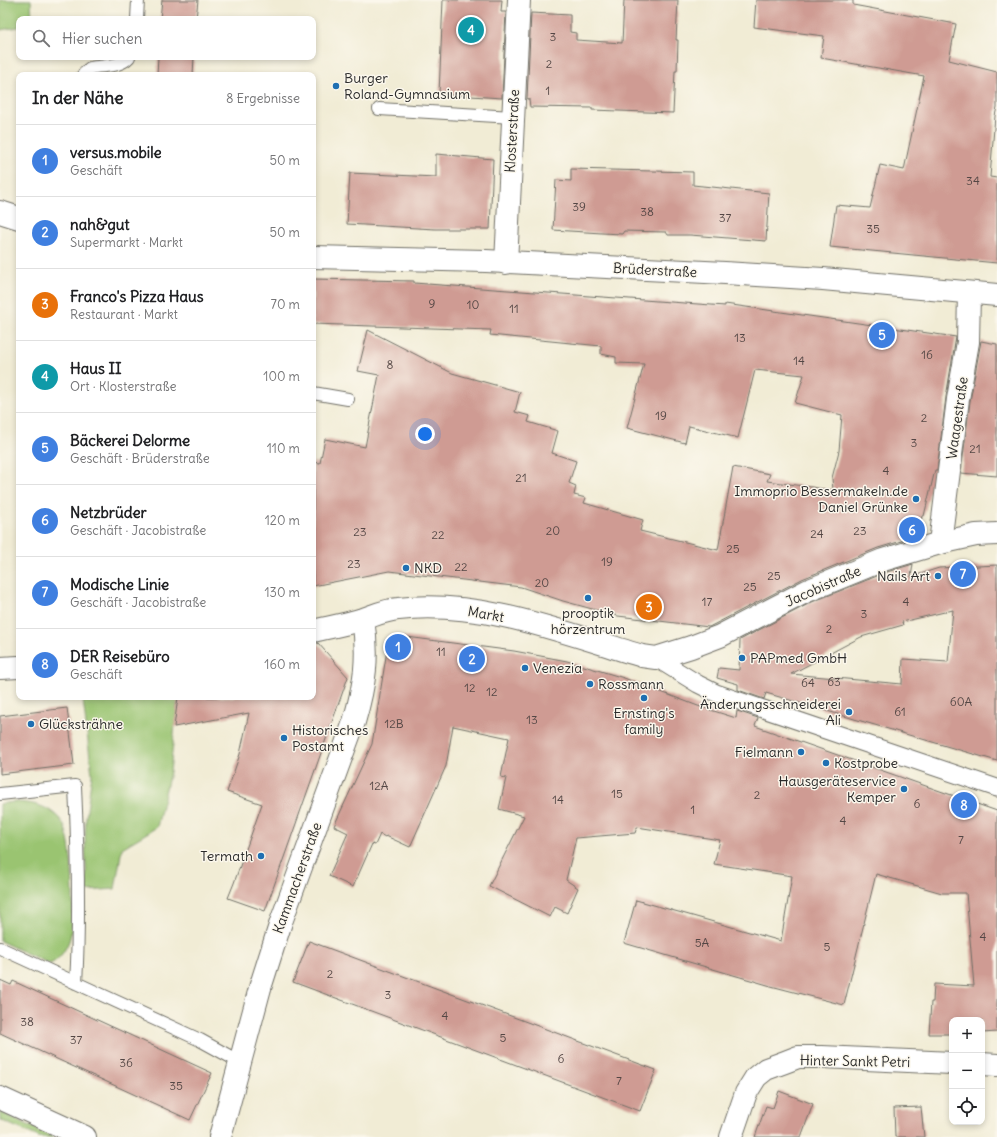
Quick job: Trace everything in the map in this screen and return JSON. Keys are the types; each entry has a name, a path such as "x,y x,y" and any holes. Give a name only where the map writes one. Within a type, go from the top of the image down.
{"street":[{"name":"Klosterstraße","path":"506,262 519,0"},
{"path":"0,212 16,217"},
{"name":"Brüderstraße","path":"316,257 506,262 816,279 997,295"},
{"name":"Waagestraße","path":"940,543 958,399 968,342 969,293"},
{"name":"Jacobistraße","path":"656,658 691,648 720,636 807,590 883,560 940,543 976,535 997,534"},
{"name":"Markt","path":"316,630 363,619 379,613 404,608 423,607 454,609 492,614 539,625 642,656 656,658"},
{"name":"Kammacherstraße","path":"220,1137 260,988 281,922 354,722 362,696 367,652 363,619"},
{"path":"656,658 698,684 716,693 997,788"},
{"path":"0,668 16,667"},
{"name":"Hinter Sankt Petri","path":"732,1137 746,1093 756,1077 766,1069 785,1062 798,1058 822,1057 949,1063"},
{"path":"985,1064 997,1065"},
{"path":"0,1098 85,1137"}],"lane":[{"path":"137,16 138,0"},
{"path":"86,72 90,68 113,66 126,60"},
{"path":"378,109 513,117"},
{"path":"316,394 348,399"},
{"path":"0,794 75,786 79,880 79,937 76,983"},
{"path":"0,948 200,1040 240,1062"}],"green space":[{"path":"0,0 31,0 32,16 16,16 16,27 0,30"},
{"path":"83,700 178,700 170,772 157,827 122,848 115,889 87,891 85,839 86,817 92,774"},
{"path":"13,802 44,807 60,819 66,829 73,887 71,932 64,952 59,958 50,964 0,941 0,804"},
{"path":"0,1112 54,1137 39,1137 0,1120"}],"building":[{"path":"162,0 198,0 196,16 160,16"},
{"path":"443,0 502,0 501,12 506,12 502,98 439,94"},
{"path":"624,0 678,0 676,40 678,40 677,71 675,71 673,113 592,110 592,108 530,107 529,99 527,99 531,13 570,15 570,32 576,33 576,40 622,43"},
{"path":"756,0 853,0 853,5 956,24 949,60 997,72 997,107 990,177 997,178 997,263 830,247 836,205 870,208 880,165 904,170 924,76 821,58 824,36 754,27"},
{"path":"158,60 194,60 193,72 157,72"},
{"path":"436,154 493,159 490,229 435,229 347,224 350,173 436,177"},
{"path":"571,169 693,172 693,185 769,193 766,241 690,235 668,235 666,232 624,231 622,234 553,230 556,180 571,181"},
{"path":"316,279 414,281 414,283 494,289 725,306 725,304 956,337 946,397 937,470 935,470 918,536 878,548 802,579 709,627 618,616 563,601 521,587 389,571 316,585 316,462 320,463 325,439 365,447 379,375 358,371 368,330 452,373 520,392 515,412 530,416 528,422 558,431 552,453 576,461 569,483 576,486 574,495 586,498 584,503 643,520 640,531 718,550 733,467 770,474 767,481 833,490 832,478 839,451 842,415 795,403 804,375 755,370 738,438 689,426 685,443 627,428 644,364 616,363 616,357 601,354 601,346 490,335 491,330 316,324"},
{"path":"981,341 997,344 997,476 961,473 970,401"},
{"path":"913,564 911,577 939,568 997,565 997,761 766,693 764,699 738,690 738,684 717,678 719,668 739,670 740,640 812,602 887,572","holes":["953,610 948,662 903,659 902,684 791,674 861,637 903,625 902,622"]},
{"path":"399,636 514,651 567,661 624,678 698,706 736,718 737,711 758,718 755,726 997,811 997,1032 985,1033 985,1017 949,1017 949,1034 929,1034 934,984 974,986 966,893 942,893 876,874 844,1005 771,986 624,943 636,900 781,941 792,876 714,864 720,840 637,827 635,833 576,838 566,880 578,888 567,913 555,907 550,917 489,886 524,816 499,809 506,778 501,777 509,738 453,726 446,766 410,847 380,834 375,845 372,844 353,887 329,876 348,833 334,826 372,744 388,644 398,647"},
{"name":"Historisches Postamt","path":"316,643 318,643 348,677 265,911 228,898 262,804 227,792 240,754 249,713 174,727 178,700 316,700"},
{"path":"67,708 74,765 0,774 0,716"},
{"path":"309,941 656,1070 640,1111 293,982"},
{"path":"0,980 11,985 13,981 212,1073 190,1120 0,1033"},
{"path":"779,1091 813,1104 801,1137 755,1137 766,1106 773,1108"},
{"path":"921,1107 924,1137 895,1137 894,1108"}],"place":[{"name":"Haus II","path":"471,30"},
{"name":"Burger Roland-Gymnasium","path":"336,86"},
{"name":"Bäckerei Delorme","path":"882,335"},
{"name":"Immoprio Bessermakeln.de Daniel Grünke","path":"916,499"},
{"name":"Netzbrüder","path":"912,530"},
{"name":"NKD","path":"406,568"},
{"name":"Modische Linie","path":"963,574"},
{"name":"Nails Art","path":"938,576"},
{"name":"prooptik hörzentrum","path":"588,598"},
{"name":"Franco's Pizza Haus","path":"649,607"},
{"name":"versus.mobile","path":"398,647"},
{"name":"PAPmed GmbH","path":"742,658"},
{"name":"nah&gut","path":"472,659"},
{"name":"Venezia","path":"525,668"},
{"name":"Rossmann","path":"590,684"},
{"name":"Ernsting's family","path":"644,698"},
{"name":"Änderungsschneiderei Ali","path":"849,712"},
{"name":"Glücksträhne","path":"31,724"},
{"name":"Historisches Postamt","path":"284,738"},
{"name":"Fielmann","path":"801,752"},
{"name":"Kostprobe","path":"826,763"},
{"name":"Hausgeräteservice Kemper","path":"904,789"},
{"name":"DER Reisebüro","path":"964,805"},
{"name":"Termath","path":"261,856"}]}
